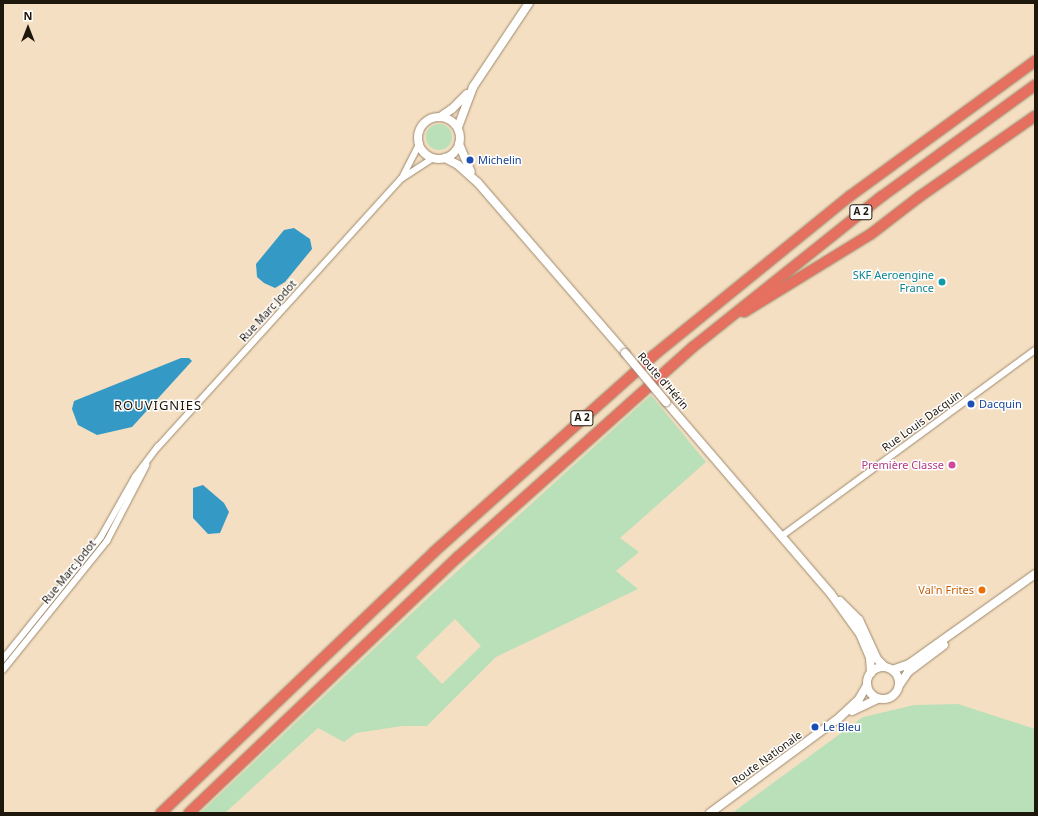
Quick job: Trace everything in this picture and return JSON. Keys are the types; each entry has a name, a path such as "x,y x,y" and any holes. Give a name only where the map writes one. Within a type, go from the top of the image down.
{"highway":[{"name":"A 2","path":"161,813 445,542 653,356 850,196 1035,61"},
{"name":"A 2","path":"189,813 452,562 693,347 892,189 1035,85"},
{"path":"693,347 752,307 871,234 919,197 1035,116"}],"street":[{"path":"440,117 452,109 473,87 529,3"},
{"path":"458,127 449,119 440,117 429,119 422,125 419,134 419,144 424,151 433,158 446,158 455,151 459,144 458,127 473,87"},
{"name":"Rue Marc Jodot","path":"3,659 97,542 135,477 151,457 401,179 419,144"},
{"name":"Route d'Hérin","path":"459,144 464,158 478,184"},
{"name":"Rue Marc Jodot","path":"401,179 433,158"},
{"name":"Route d'Hérin","path":"446,158 458,165 478,184 831,594 862,639 870,658 871,673"},
{"name":"Rue Louis Dacquin","path":"782,536 1035,350"},
{"name":"Rue Marc Jodot","path":"3,670 106,541 151,457"},
{"path":"878,699 871,694 867,685 871,673 909,664 1035,574"},
{"name":"Route d'Hérin","path":"831,594 855,615 877,659 889,669"},
{"path":"840,717 878,699 894,696 900,684 910,671 985,611"},
{"path":"889,669 898,676 900,684"},
{"name":"Route Nationale","path":"710,813 840,717 859,699 867,685"}],"green space":[{"path":"439,124 448,128 452,137 448,146 439,150 430,146 426,137 430,128"},
{"path":"651,395 706,462 620,538 639,552 616,571 638,589 496,657 427,726 402,726 356,733 344,742 318,728 225,813 200,813 431,595","holes":["455,619 481,646 442,684 416,657"]},
{"path":"958,704 1035,729 1035,813 732,813 863,717 914,705"}],"water":[{"path":"294,228 310,239 312,249 285,282 275,288 264,283 257,277 256,264 284,230"},
{"path":"181,358 189,358 192,361 132,427 97,435 78,425 72,409 74,401"},
{"path":"203,485 224,503 229,512 220,533 208,534 193,518 193,488"}],"place":[{"name":"Michelin","path":"470,160"},
{"name":"SKF Aeroengine France","path":"942,282"},
{"name":"Dacquin","path":"971,404"},
{"name":"Première Classe","path":"952,465"},
{"name":"Val'n Frites","path":"982,590"},
{"name":"Le Bleu","path":"815,727"}],"district":[{"name":"ROUVIGNIES","path":"158,405"}]}
